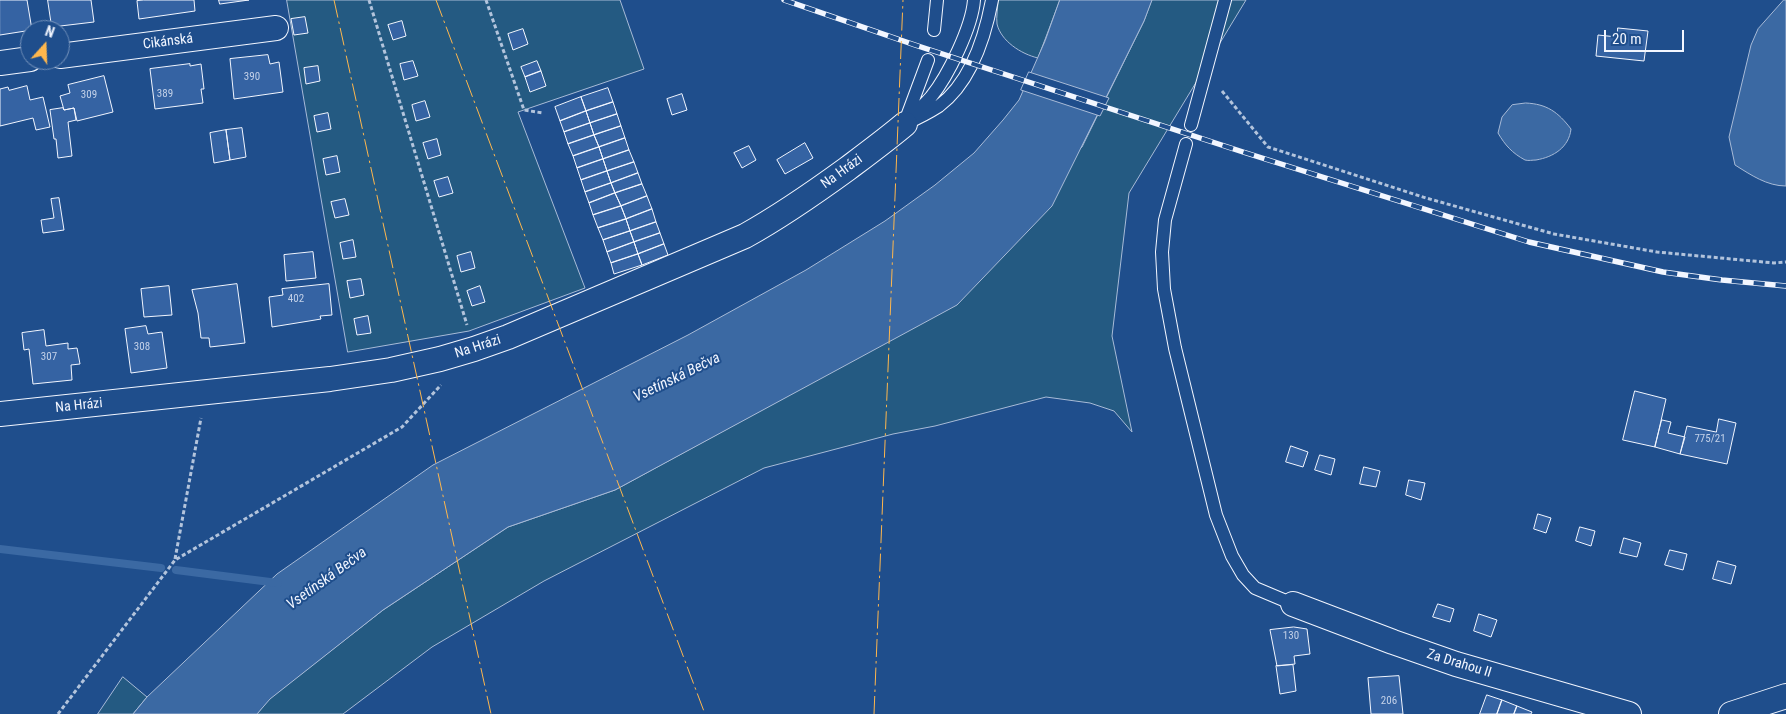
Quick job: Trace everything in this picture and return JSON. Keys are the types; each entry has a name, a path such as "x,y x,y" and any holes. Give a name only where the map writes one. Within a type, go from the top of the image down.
{"street":[{"name":"Cikánská","path":"70,55 276,28"},
{"path":"0,63 20,60"},
{"name":"Na Hrázi","path":"0,414 391,370 474,349 526,330 745,236 778,218 815,193 890,137 904,124"},
{"name":"Za Drahou II","path":"1293,604 1456,664 1629,714"},
{"path":"1731,714 1786,696"}],"lane":[{"path":"934,30 937,0"},
{"path":"904,124 931,97 943,77 963,39 974,11 974,0"},
{"path":"904,124 940,105 964,78 979,48 987,26 992,0"},
{"path":"1191,125 1225,0"},
{"path":"904,124 928,60"},
{"path":"1186,144 1165,220 1162,252 1164,289 1175,348 1216,515 1232,556 1243,574 1255,588 1293,604"}],"path":[{"path":"369,0 474,349"},
{"path":"486,0 524,110 543,113"},
{"path":"1205,71 1268,147 1426,198 1554,234 1657,252 1774,263 1786,262"},
{"path":"58,714 175,560 402,427 441,385"},
{"path":"175,560 201,418 201,392"}],"shaded area":[{"path":"287,0 620,0 644,69 518,112 585,288 469,331 348,352"},
{"path":"998,0 1060,0 1038,58 1019,50 1003,36 997,24"},
{"path":"1152,0 1246,0 1129,193 1112,336 1132,432 1114,411 1090,403 1046,397 764,468 544,581 432,647 343,714 257,714 269,699 383,610 508,527 615,490 813,382 1082,147 1144,21"},
{"path":"123,677 147,697 133,714 98,714"}],"water":[{"name":"Vsetínská Bečva","path":"1060,0 1152,0 1144,21 1052,206 957,305 615,490 508,527 383,610 270,699 257,714 133,714 147,697 277,574 433,465 688,335 806,270 885,221 935,185 974,153 1019,100 1045,41"},
{"path":"1786,0 1786,186 1779,186 1753,176 1735,165 1729,137 1751,45 1758,29"},
{"path":"1526,103 1546,107 1557,114 1571,129 1564,146 1554,154 1543,159 1525,160 1516,155 1498,133 1502,117 1512,105"}],"pier":[{"path":"1029,72 1109,98 1100,116 1021,90"}],"building":[{"path":"0,0 27,0 30,20 20,20 20,32 0,35"},
{"path":"48,0 91,0 94,22 70,25 70,20 51,20"},
{"path":"194,0 195,11 139,19 137,1"},
{"path":"219,0 249,0 220,4"},
{"path":"305,17 308,33 294,35 291,19"},
{"path":"402,21 406,36 393,40 388,25"},
{"path":"1618,28 1648,31 1644,61 1596,56 1598,35 1617,37"},
{"path":"523,29 528,44 513,50 508,34"},
{"path":"268,55 270,64 279,62 283,92 234,99 230,59"},
{"path":"413,61 418,76 404,80 400,64"},
{"path":"537,61 541,71 525,77 521,67"},
{"path":"190,64 190,66 201,64 204,89 201,89 203,103 155,109 150,69"},
{"path":"318,66 320,81 306,84 304,68"},
{"path":"541,71 546,86 530,92 525,77"},
{"path":"104,76 113,112 77,121 74,108 64,110 60,96 70,93 68,85"},
{"path":"27,86 30,100 43,97 50,127 36,130 33,118 0,126 0,89 8,87 9,90"},
{"path":"608,88 613,102 586,111 581,97"},
{"path":"682,94 687,110 672,115 667,99"},
{"path":"581,97 586,111 560,121 555,107"},
{"path":"425,101 430,117 416,121 412,105"},
{"path":"613,102 617,114 590,123 586,111"},
{"path":"63,108 64,110 74,108 76,120 68,122 72,156 58,158 50,110"},
{"path":"586,111 590,123 564,132 560,121"},
{"path":"328,113 331,129 317,132 314,116"},
{"path":"617,114 621,126 594,135 590,123"},
{"path":"590,123 594,135 568,144 564,132"},
{"path":"621,126 625,138 599,147 594,135"},
{"path":"242,128 246,157 230,160 226,130"},
{"path":"226,130 230,160 214,163 210,133"},
{"path":"594,135 599,147 573,156 568,144"},
{"path":"625,138 629,150 603,159 599,147"},
{"path":"437,139 441,155 428,159 423,143"},
{"path":"805,143 813,158 785,174 777,160"},
{"path":"749,146 756,160 742,168 734,153"},
{"path":"599,147 603,159 577,168 573,156"},
{"path":"629,150 634,162 607,171 603,159"},
{"path":"337,156 340,172 326,175 323,159"},
{"path":"603,159 607,171 581,180 577,168"},
{"path":"634,162 638,173 611,183 607,171"},
{"path":"607,171 611,183 585,192 581,180"},
{"path":"638,173 642,184 615,193 611,183"},
{"path":"448,177 453,193 439,197 434,181"},
{"path":"611,183 615,193 589,203 585,192"},
{"path":"642,184 647,196 621,206 615,193"},
{"path":"615,193 621,206 593,215 589,203"},
{"path":"647,196 652,209 626,219 621,206"},
{"path":"59,198 64,230 43,233 41,220 54,218 51,199"},
{"path":"345,199 349,215 335,218 331,202"},
{"path":"621,206 626,219 598,228 593,215"},
{"path":"652,209 656,222 630,231 626,219"},
{"path":"626,219 630,231 603,240 598,228"},
{"path":"656,222 660,233 634,242 630,231"},
{"path":"630,231 634,242 607,252 603,240"},
{"path":"660,233 664,244 638,254 634,242"},
{"path":"353,240 356,257 343,259 340,243"},
{"path":"634,242 638,254 611,263 607,252"},
{"path":"664,244 668,255 642,265 638,254"},
{"path":"313,252 316,278 286,281 284,255"},
{"path":"471,252 475,268 461,272 457,256"},
{"path":"638,254 642,265 614,274 611,263"},
{"path":"361,279 364,295 350,298 347,281"},
{"path":"237,284 245,343 210,347 209,338 201,338 198,313 192,290"},
{"path":"329,284 332,315 320,316 321,319 272,327 269,297 283,295 282,289"},
{"path":"169,286 172,315 144,317 141,289"},
{"path":"480,286 485,302 472,306 467,291"},
{"path":"368,316 371,333 357,335 354,319"},
{"path":"146,326 148,334 162,332 167,368 131,373 125,329"},
{"path":"44,330 46,346 68,343 68,349 77,348 80,364 71,365 72,380 33,384 29,349 24,350 22,333"},
{"path":"1635,391 1666,399 1655,447 1623,440"},
{"path":"1719,419 1736,423 1727,464 1680,454 1687,426 1716,432"},
{"path":"1662,420 1671,422 1668,433 1685,437 1680,454 1655,447"},
{"path":"1291,446 1308,452 1303,467 1286,462"},
{"path":"1320,455 1335,459 1331,475 1315,470"},
{"path":"1364,467 1380,471 1376,487 1360,484"},
{"path":"1409,480 1425,483 1421,500 1406,495"},
{"path":"1538,514 1551,518 1546,533 1534,529"},
{"path":"1580,527 1595,531 1591,546 1576,541"},
{"path":"1624,538 1641,543 1637,557 1620,553"},
{"path":"1670,550 1687,554 1683,570 1665,565"},
{"path":"1718,561 1736,566 1731,584 1713,579"},
{"path":"1438,604 1454,609 1450,622 1433,617"},
{"path":"1479,614 1497,620 1491,637 1474,631"},
{"path":"1294,627 1307,629 1310,654 1294,656 1295,664 1277,666 1270,630"},
{"path":"1293,665 1296,691 1280,694 1276,666"},
{"path":"1399,676 1403,714 1371,714 1368,678"},
{"path":"1487,695 1502,700 1497,714 1480,714"},
{"path":"1502,700 1517,706 1514,714 1497,714"},
{"path":"1517,706 1532,712 1531,714 1514,714"}],"waterway":[{"path":"0,549 161,568"},
{"path":"176,570 278,583"}],"railway":[{"path":"784,0 915,45 1243,152 1529,242 1663,272 1786,286"}],"power":[{"path":"334,0 491,714"},
{"path":"436,0 705,714"},
{"path":"874,714 903,0"}]}
